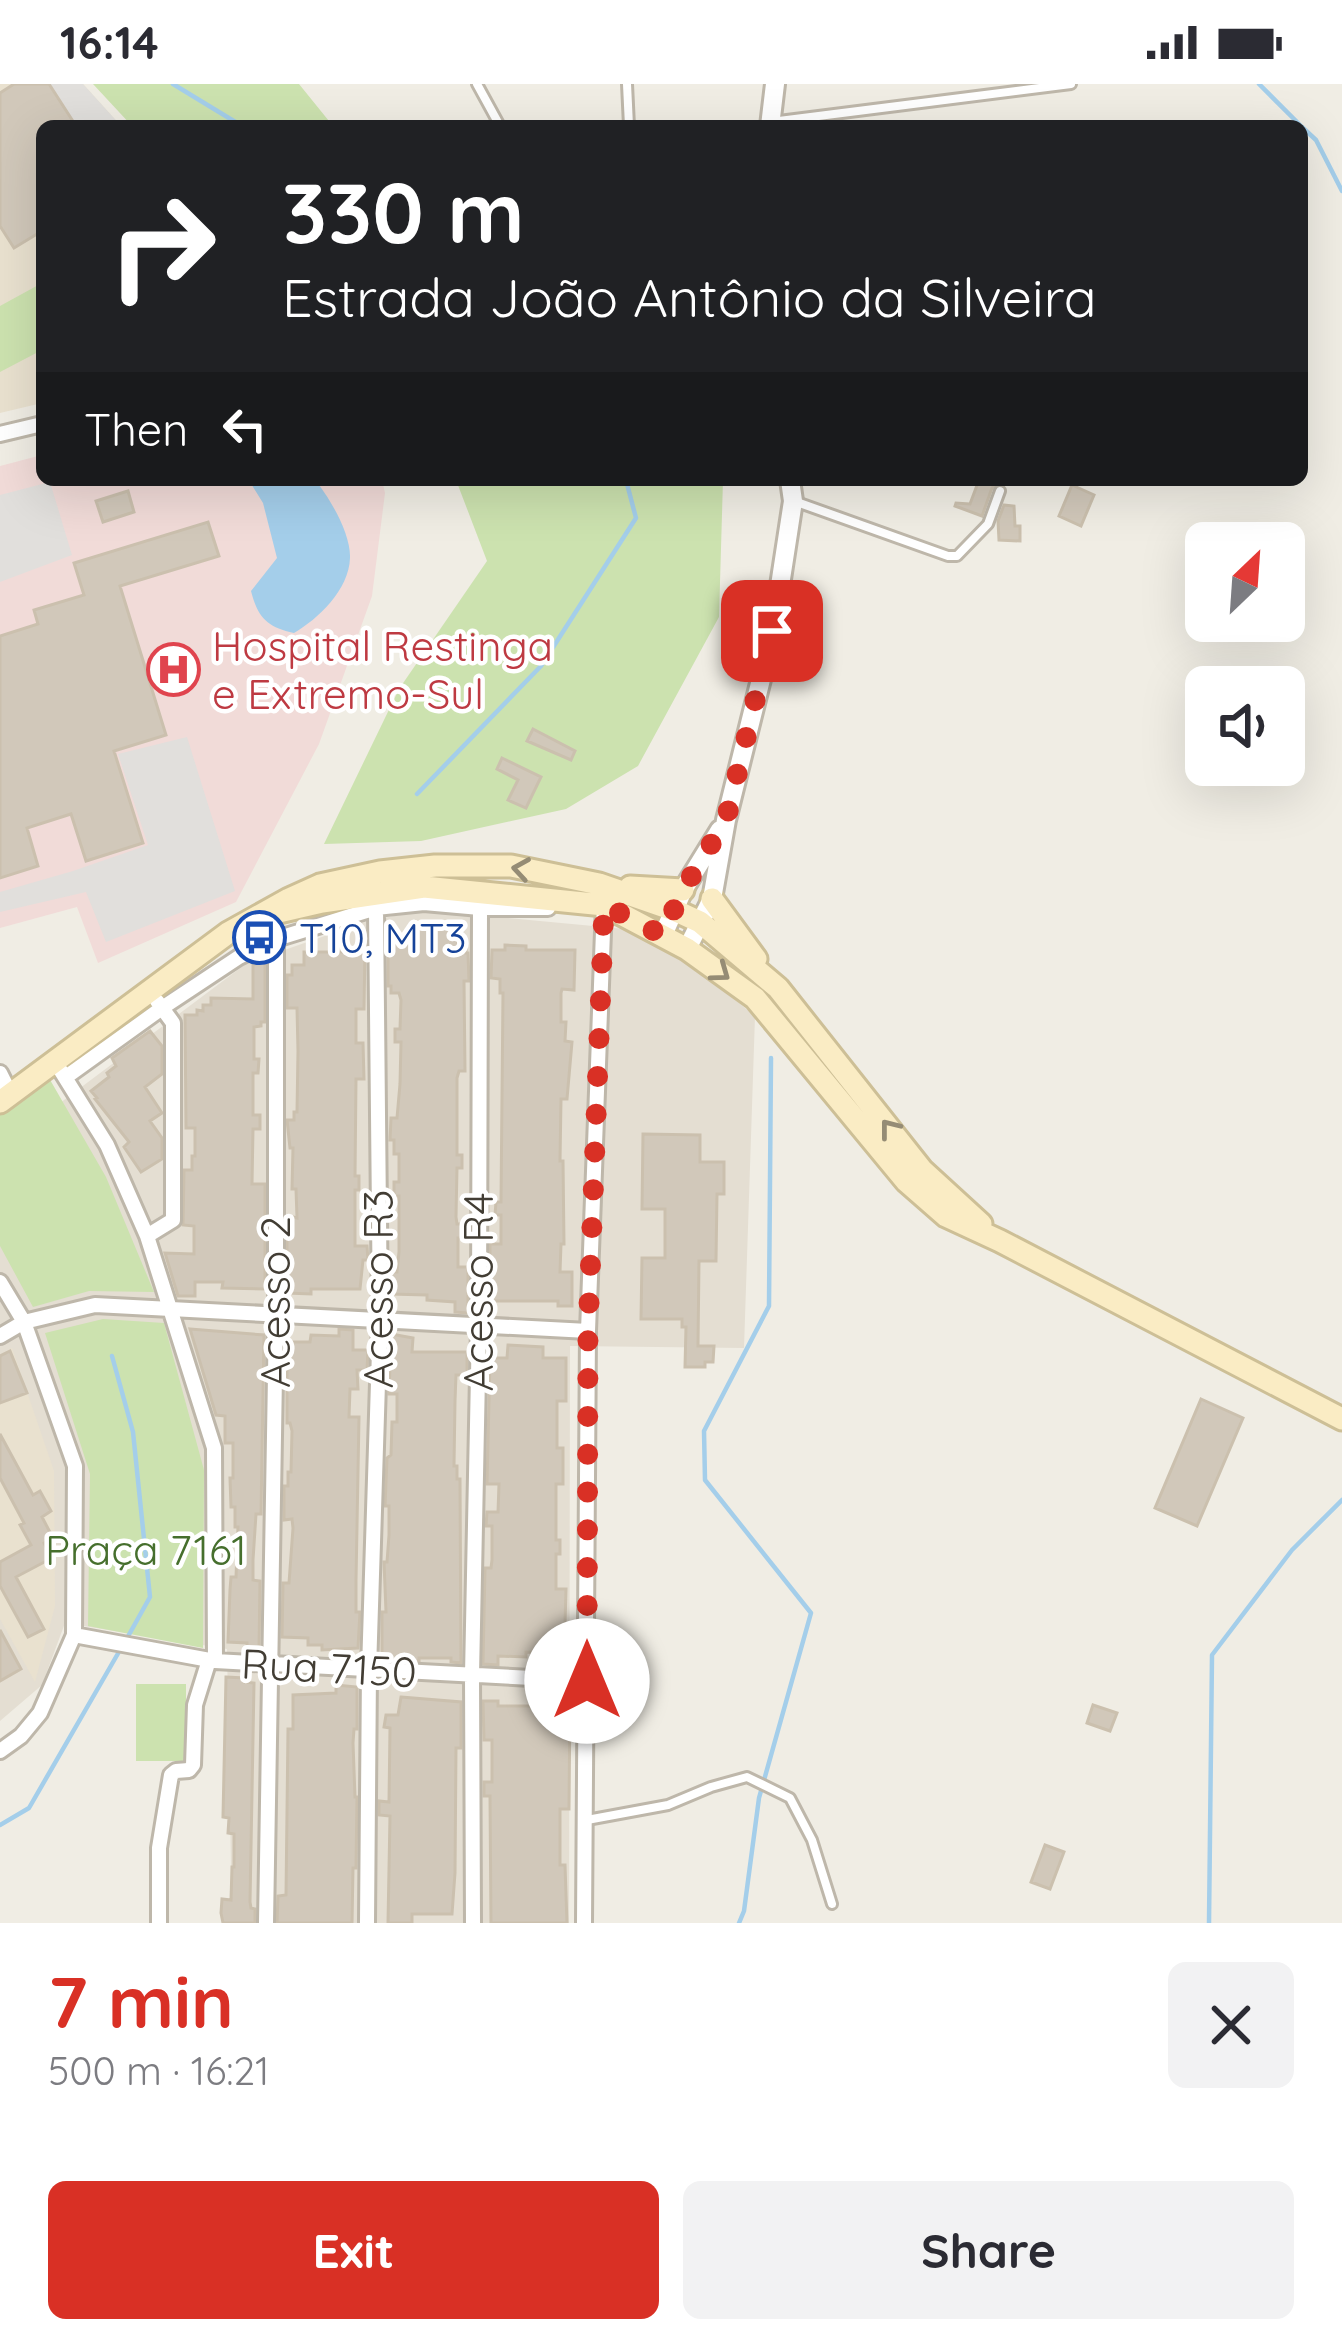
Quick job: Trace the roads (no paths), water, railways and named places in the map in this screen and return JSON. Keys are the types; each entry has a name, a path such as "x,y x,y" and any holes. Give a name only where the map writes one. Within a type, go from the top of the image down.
{"main road":[{"path":"6,1099 61,1070 156,1000 228,933 320,885 435,866 511,866 599,898 687,949 755,998 906,1181 946,1216 1342,1419"},
{"path":"256,917 322,902 424,895 679,900 778,988"},
{"path":"712,899 922,1170 1000,1241"}],"street":[{"path":"770,120 775,84"},
{"path":"0,434 36,425"},
{"path":"687,949 712,899 772,631 793,501 791,486"},
{"path":"662,935 726,820"},
{"path":"147,1236 172,1220 173,1022 156,1000 276,939 424,895 480,908 543,908 599,898 588,1331 584,1923"},
{"name":"Acesso R3","path":"367,1923 380,1319 376,908"},
{"name":"Acesso R4","path":"473,1923 480,908"},
{"path":"228,933 239,957"},
{"name":"Acesso 2","path":"266,1923 276,1314 276,939"},
{"path":"61,1070 107,1145 147,1236 214,1448 212,1661 195,1705 193,1765 171,1775 159,1848 158,1923"},
{"path":"0,1073 6,1099"},
{"path":"0,1282 24,1322 75,1466 74,1635 40,1713 0,1751"},
{"path":"0,1336 24,1322 95,1305 588,1331"},
{"name":"Rua 7150","path":"74,1635 212,1661 587,1681"}],"lane":[{"path":"478,84 497,120"},
{"path":"628,84 628,120"},
{"path":"800,120 1072,84"},
{"path":"793,501 957,556 988,524 1000,491"},
{"path":"586,1820 668,1805 747,1777 790,1798 812,1840 832,1904"}],"water":[{"path":"252,486 319,486 333,506 349,548 348,570 338,592 322,612 294,633 265,620 251,591 277,558 263,503"}],"waterway":[{"path":"173,84 232,120"},
{"path":"1259,84 1295,120"},
{"path":"1308,133 1342,191"},
{"path":"417,794 541,666 636,518 628,486"},
{"path":"739,1923 759,1798 811,1613 705,1480 704,1431 769,1306 771,1058"},
{"path":"112,1356 133,1432 150,1597 126,1640"},
{"path":"1209,1923 1212,1655 1292,1550 1342,1500"},
{"path":"0,1825 29,1808 120,1650"}],"place":[{"name":"Hospital Restinga e Extremo-Sul","path":"173,670"},
{"name":"T10, MT3","path":"260,938"}],"park label":[{"name":"Praça 7161","path":"146,1550"}]}
